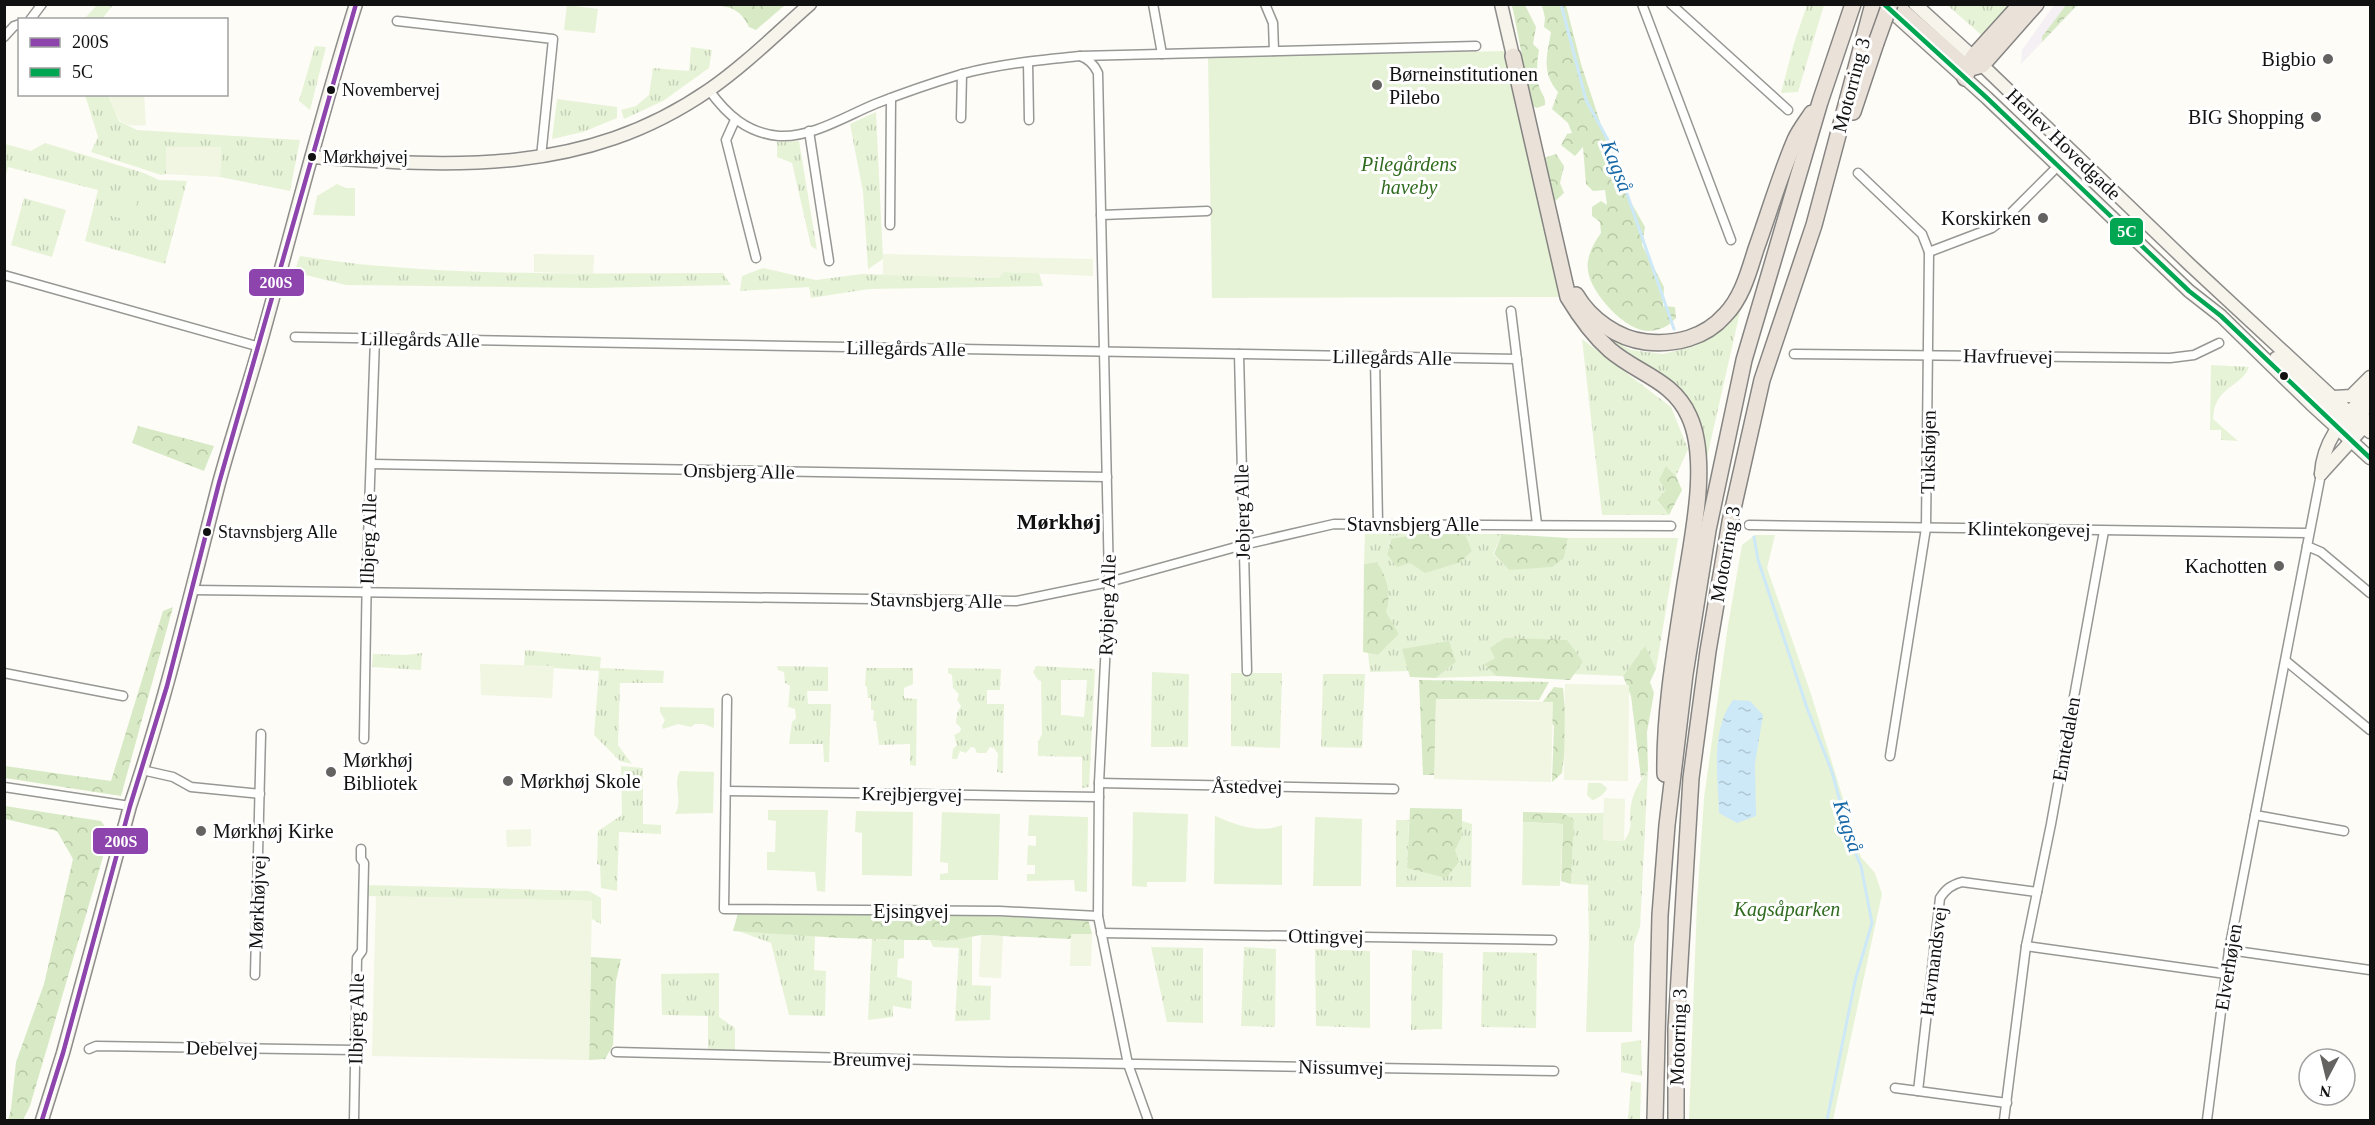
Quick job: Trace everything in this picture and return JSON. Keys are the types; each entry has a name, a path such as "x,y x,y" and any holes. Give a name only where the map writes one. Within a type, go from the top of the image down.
{"highway":[{"name":"Motorring 3","path":"1655,1120 1660,915 1667,825 1685,674 1710,518 1744,360 1820,102 1852,4"},
{"name":"Motorring 3","path":"1676,1120 1676,1029 1691,778 1708,651 1730,522 1762,380 1814,225 1873,4"},
{"path":"1814,225 1876,43 1892,4 1972,67"},
{"path":"1972,67 2021,4"},
{"path":"1972,67 2036,4"},
{"path":"1513,56 1568,297 1582,321 1612,351 1659,380 1675,394 1689,416 1696,438 1699,460 1695,514 1678,627 1665,749 1667,825"},
{"path":"1565,277 1580,301 1596,319 1615,333 1637,341 1662,344 1684,341 1706,331 1726,315 1743,286 1795,138 1820,102"}],"street":[{"path":"32,18 42,4"},
{"path":"42,1120 63,1053 192,590 220,481 356,4"},
{"path":"312,157 480,164 541,157 587,147 631,132 709,90 810,4"},
{"path":"1153,4 1162,54"},
{"path":"1265,4 1274,23 1274,51"},
{"path":"1501,4 1513,56"},
{"path":"1642,4 1731,240"},
{"path":"1671,4 1788,110"},
{"name":"Herlev Hovedgade","path":"1883,4 1972,67 2334,397 2370,458"},
{"name":"Herlev Hovedgade","path":"1915,4 2058,166 2174,277 2221,316 2248,343 2355,431"},
{"path":"398,21 553,39 541,157"},
{"path":"4,37 18,25"},
{"path":"709,90 724,111 745,126 768,134 793,135 962,74 1028,62 1080,56 1476,46"},
{"name":"Rybjerg Alle","path":"1080,56 1087,58 1098,73 1107,477 1109,582 1099,783 1098,916 1128,1064 1148,1120"},
{"path":"1028,62 1029,120"},
{"path":"960,118 962,74"},
{"path":"891,98 891,225"},
{"path":"735,120 726,140 756,258"},
{"path":"809,131 829,261"},
{"path":"1858,173 1922,234 1929,252 1992,228 2009,215 2058,166"},
{"path":"1101,214 1207,211"},
{"name":"Tukshøjen","path":"1890,756 1926,528 1929,252"},
{"path":"4,275 260,347"},
{"path":"1511,311 1537,524"},
{"name":"Lillegårds Alle","path":"295,337 1517,359"},
{"name":"Ilbjerg Alle","path":"364,740 366,592 375,338"},
{"name":"Havfruevej","path":"1794,354 2184,357 2194,355 2219,343"},
{"name":"Jebjerg Alle","path":"1239,354 1247,671"},
{"path":"1375,357 1378,524"},
{"path":"2334,397 2351,396 2370,377"},
{"path":"2355,431 2370,389"},
{"path":"2323,472 2355,431 2370,403"},
{"name":"Elverhøjen","path":"2207,1120 2229,950 2309,533 2323,472 2322,461 2355,431"},
{"name":"Onsbjerg Alle","path":"371,464 1107,477"},
{"name":"Stavnsbjerg Alle","path":"192,590 1016,602 1109,582 1243,545 1334,524 1671,526"},
{"name":"Klintekongevej","path":"1749,525 2309,533"},
{"name":"Emtedalen","path":"2004,1120 2026,946 2104,531"},
{"path":"2307,546 2321,552 2370,593"},
{"path":"2286,661 2370,730"},
{"path":"4,673 123,696"},
{"path":"726,791 727,699"},
{"name":"Mørkhøjvej","path":"255,975 261,734"},
{"path":"142,770 173,777 190,787 260,794"},
{"name":"Åstedvej","path":"1099,783 1394,789"},
{"path":"4,787 130,806"},
{"name":"Krejbjergvej","path":"726,791 1099,797"},
{"name":"Ejsingvej","path":"726,791 724,909 992,911 1098,916"},
{"path":"2254,815 2344,831"},
{"name":"Ilbjerg Alle","path":"354,1120 357,958 362,951 364,882 361,849"},
{"name":"Havmandsvej","path":"1917,1091 1940,898 1945,890 1962,882 2037,892"},
{"name":"Ottingvej","path":"1101,933 1552,940"},
{"path":"2026,946 2226,974"},
{"path":"2229,950 2370,970"},
{"name":"Debelvej","path":"88,1049 96,1046 355,1050"},
{"name":"Breumvej","path":"616,1052 1128,1064"},
{"name":"Nissumvej","path":"1128,1064 1554,1071"},
{"path":"1895,1088 2007,1102"}],"shaded area":[{"path":"2054,5 2078,5 2021,64 2022,50"}],"green space":[{"path":"97,5 113,5 103,18 85,18"},
{"path":"567,5 598,9 595,33 564,30"},
{"path":"714,5 785,5 756,30 749,27 735,10"},
{"path":"1512,5 1525,5 1536,27 1533,44 1539,50 1537,77 1545,102 1545,105 1537,108 1532,106"},
{"path":"1542,5 1566,5 1581,64 1620,183 1645,227 1642,245 1664,287 1663,306 1675,307 1676,318 1660,329 1648,331 1629,325 1602,300 1590,280 1589,256 1601,233 1600,222 1592,216 1592,207 1601,201 1607,205 1605,190 1593,191 1586,184 1583,147 1575,156 1561,145 1567,134 1572,133 1568,123 1552,109 1558,92 1547,71 1551,32 1544,27 1545,18"},
{"path":"1807,5 1824,5 1798,92 1781,93 1794,43"},
{"path":"1947,5 2016,5 1985,38"},
{"path":"2066,5 2077,5 2042,42 2042,37"},
{"path":"315,46 326,47 310,110 299,101"},
{"path":"691,47 712,50 709,68 663,101 624,119 621,110 636,106 649,95 653,68 689,71"},
{"name":"Pilegårdens haveby","path":"1506,51 1535,175 1559,297 1212,298 1208,57"},
{"path":"85,96 108,96 119,121 137,130 300,140 290,191 220,177 221,148 166,147 166,174 161,175 91,152 98,137"},
{"path":"108,96 144,96 146,125 136,126 124,123 114,110"},
{"path":"557,99 617,107 617,118 583,132 552,139"},
{"path":"876,112 883,259 868,269 863,192 850,124"},
{"path":"799,141 817,250 811,246 792,163 777,157 777,142"},
{"path":"45,143 144,173 159,180 187,181 165,264 85,241 98,190 8,167 5,180 5,144 31,151"},
{"path":"166,147 221,147 220,177 166,174"},
{"path":"1556,154 1564,166 1560,183 1564,193 1553,203 1544,158"},
{"path":"337,184 346,188 355,188 355,216 313,215 317,196"},
{"path":"117,193 138,198 133,221 111,216"},
{"path":"24,198 66,210 52,257 11,245"},
{"path":"534,254 594,255 593,274 534,272"},
{"path":"883,254 1093,259 1093,276 1004,272 999,278 883,275"},
{"path":"300,256 371,265 466,271 723,273 731,285 591,288 346,285 294,272"},
{"path":"763,268 816,280 862,274 998,278 1003,272 1039,273 1043,286 869,289 811,298 809,287 740,291 742,276"},
{"path":"1742,303 1706,462 1665,378 1592,327 1631,350 1663,354 1695,346 1726,325"},
{"path":"1582,339 1671,407 1688,449 1676,476 1666,466 1666,490 1657,501 1669,515 1602,515"},
{"path":"2211,365 2249,367 2245,374 2218,400 2213,419 2238,441 2221,440 2221,430 2210,430"},
{"path":"138,426 214,446 204,471 132,443"},
{"path":"1666,466 1676,476 1682,490 1669,515 1657,500 1666,490 1659,480"},
{"path":"1365,532 1426,533 1390,540 1387,554 1410,563 1461,562 1472,551 1465,534 1502,534 1493,554 1509,570 1564,558 1568,538 1678,538 1656,669 1645,647 1623,676 1574,674 1583,662 1495,658 1484,664 1496,676 1436,678 1456,662 1403,649 1409,671 1370,672 1368,653 1378,655 1399,634 1385,612 1377,562 1364,564"},
{"path":"1426,533 1465,534 1472,551 1461,562 1425,573 1410,563 1397,567 1387,554 1391,539"},
{"path":"1502,534 1568,538 1564,558 1552,567 1509,570 1494,554"},
{"name":"Kagsåparken","path":"1755,535 1775,535 1767,568 1810,691 1861,857 1875,873 1882,894 1833,1120 1689,1120 1697,902 1704,798 1728,625 1742,545"},
{"path":"1377,562 1388,586 1389,599 1386,612 1399,634 1378,655 1363,652 1364,564"},
{"path":"173,607 121,796 5,778 5,766 111,781 163,611"},
{"path":"1505,638 1567,640 1583,662 1570,680 1496,676 1484,664 1495,658 1490,648"},
{"path":"1449,641 1456,662 1436,678 1410,677 1402,649"},
{"path":"1645,646 1656,669 1650,682 1654,693 1647,732 1648,771 1641,778 1631,696 1623,676"},
{"path":"525,650 601,657 600,668 664,671 663,683 620,683 618,745 632,764 620,761 594,735 599,671 524,666"},
{"path":"422,653 421,670 372,667 373,654"},
{"path":"480,664 554,666 552,698 481,695"},
{"path":"777,666 828,667 828,691 807,691 808,704 831,704 829,762 824,762 823,744 789,744 792,722 796,718 795,709 788,707 790,686 785,683 784,672 778,670"},
{"path":"1036,666 1095,669 1089,787 1082,788 1082,757 1038,756 1038,742 1042,734 1041,681 1033,672","holes":["1061,680 1087,680 1084,717 1061,715"]},
{"path":"866,668 913,668 913,684 904,688 904,698 917,699 916,766 910,765 910,744 879,745 876,721 873,721 874,710 871,710 871,698 868,698 865,686"},
{"path":"948,668 1001,669 1000,690 987,690 987,704 1004,704 1003,773 997,772 998,754 994,748 990,747 986,753 977,753 975,748 971,747 966,753 960,751 957,759 952,759 953,749 957,745 954,735 960,732 961,728 956,723 957,713 961,706 957,700 959,694 953,688 952,675 948,673"},
{"path":"1152,672 1189,674 1188,747 1151,747"},
{"path":"1231,673 1282,673 1280,748 1231,746"},
{"path":"1323,674 1365,674 1362,748 1321,747"},
{"path":"1419,680 1549,682 1539,700 1436,699 1435,775 1423,775"},
{"path":"1565,684 1629,685 1628,781 1564,780"},
{"path":"1554,687 1563,688 1567,732 1562,773 1552,782 1554,726 1538,708"},
{"path":"1436,699 1553,702 1551,782 1434,779"},
{"path":"660,707 714,708 714,728 703,724 695,724 691,727 678,724 663,729 665,720"},
{"path":"621,766 643,768 643,824 661,825 661,834 619,832 617,891 601,888 600,865 597,864 598,831 622,815"},
{"path":"680,771 714,772 713,813 675,814"},
{"path":"1648,771 1640,927 1634,944 1589,944 1588,885 1571,884 1574,819 1562,813 1604,813 1603,840 1624,841 1630,828 1633,796"},
{"path":"1588,783 1601,783 1607,788 1601,796 1592,800 1587,795"},
{"path":"1604,798 1625,799 1624,841 1603,840"},
{"path":"5,806 101,821 110,833 30,1106 23,1120 8,1120 16,1062 44,984 73,859 57,831 5,819"},
{"path":"1410,808 1462,809 1462,836 1455,850 1459,862 1446,878 1407,868"},
{"path":"768,810 828,810 825,892 817,891 815,872 767,870 767,852 775,852 776,821 768,820"},
{"path":"856,811 913,812 912,876 862,875 862,833 855,832"},
{"path":"942,812 1000,814 998,880 940,880 940,874 948,873 948,863 940,862"},
{"path":"1133,812 1188,814 1186,882 1147,882 1147,887 1132,886"},
{"path":"1523,812 1562,813 1574,819 1571,884 1561,881 1563,824 1523,822"},
{"path":"1029,815 1088,817 1087,892 1075,891 1074,880 1027,881 1027,874 1035,874 1035,865 1027,865 1028,845 1036,846 1036,836 1028,836"},
{"path":"1215,816 1257,828 1274,828 1282,825 1282,885 1214,884"},
{"path":"1315,817 1362,819 1361,886 1313,886"},
{"path":"1396,820 1409,820 1407,868 1454,850 1462,836 1462,821 1472,824 1471,887 1396,887"},
{"path":"1523,822 1563,824 1560,886 1522,885"},
{"path":"531,829 531,846 507,847 506,830"},
{"path":"368,885 589,891 601,898 601,924 592,919 592,901 368,896"},
{"path":"376,896 592,901 589,1060 372,1056"},
{"path":"738,913 873,913 1088,919 1092,934 1071,934 1071,939 981,935 955,940 841,938 733,931"},
{"path":"738,931 815,936 814,970 826,971 825,1016 789,1015 771,943"},
{"path":"1071,934 1092,934 1091,966 1070,966"},
{"path":"981,935 1003,936 1001,978 979,977"},
{"path":"972,937 972,985 991,986 990,1020 955,1021 959,948 933,947 930,940"},
{"path":"872,939 904,940 904,958 898,959 897,977 912,981 911,1009 893,1006 893,1017 868,1020"},
{"path":"1589,944 1634,944 1632,1032 1586,1032"},
{"path":"1151,947 1203,948 1203,1023 1167,1022"},
{"path":"1244,947 1276,949 1275,1027 1241,1026"},
{"path":"1315,949 1370,951 1370,1028 1316,1026"},
{"path":"1412,950 1443,953 1442,1029 1411,1030"},
{"path":"1483,952 1537,953 1536,1028 1481,1027"},
{"path":"591,957 621,959 616,981 613,1045 605,1059 589,1060"},
{"path":"719,973 719,1017 735,1028 735,1054 708,1053 708,1016 662,1015 661,974"},
{"path":"1641,1040 1642,1076 1621,1072 1621,1043"},
{"path":"1631,1081 1641,1083 1640,1120 1628,1120"}],"water":[{"path":"1733,700 1750,701 1763,715 1755,764 1756,816 1737,823 1719,813 1717,769 1721,726"}],"waterway":[{"name":"Kagså","path":"1561,4 1586,100 1609,142 1674,329"},
{"name":"Kagså","path":"1754,537 1758,560 1807,708 1832,772 1852,845 1861,866 1872,923 1855,981 1827,1120"}],"transit line":[{"name":"200S","path":"42,1120 63,1053 130,806 167,686 219,483 356,4"},
{"name":"5C","path":"1884,4 1987,98 2189,291 2221,316 2370,458"}],"place":[{"name":"Bigbio","path":"2328,59"},
{"name":"Børneinstitutionen Pilebo","path":"1377,85"},
{"name":"Novembervej","path":"331,90"},
{"name":"BIG Shopping","path":"2316,117"},
{"name":"Mørkhøjvej","path":"312,157"},
{"name":"Korskirken","path":"2043,218"},
{"name":"Stavnsbjerg Alle","path":"207,532"},
{"name":"Kachotten","path":"2279,566"},
{"name":"Mørkhøj Bibliotek","path":"331,772"},
{"name":"Mørkhøj Skole","path":"508,781"},
{"name":"Mørkhøj Kirke","path":"201,831"}],"district":[{"name":"Mørkhøj","path":"1059,521"}]}
